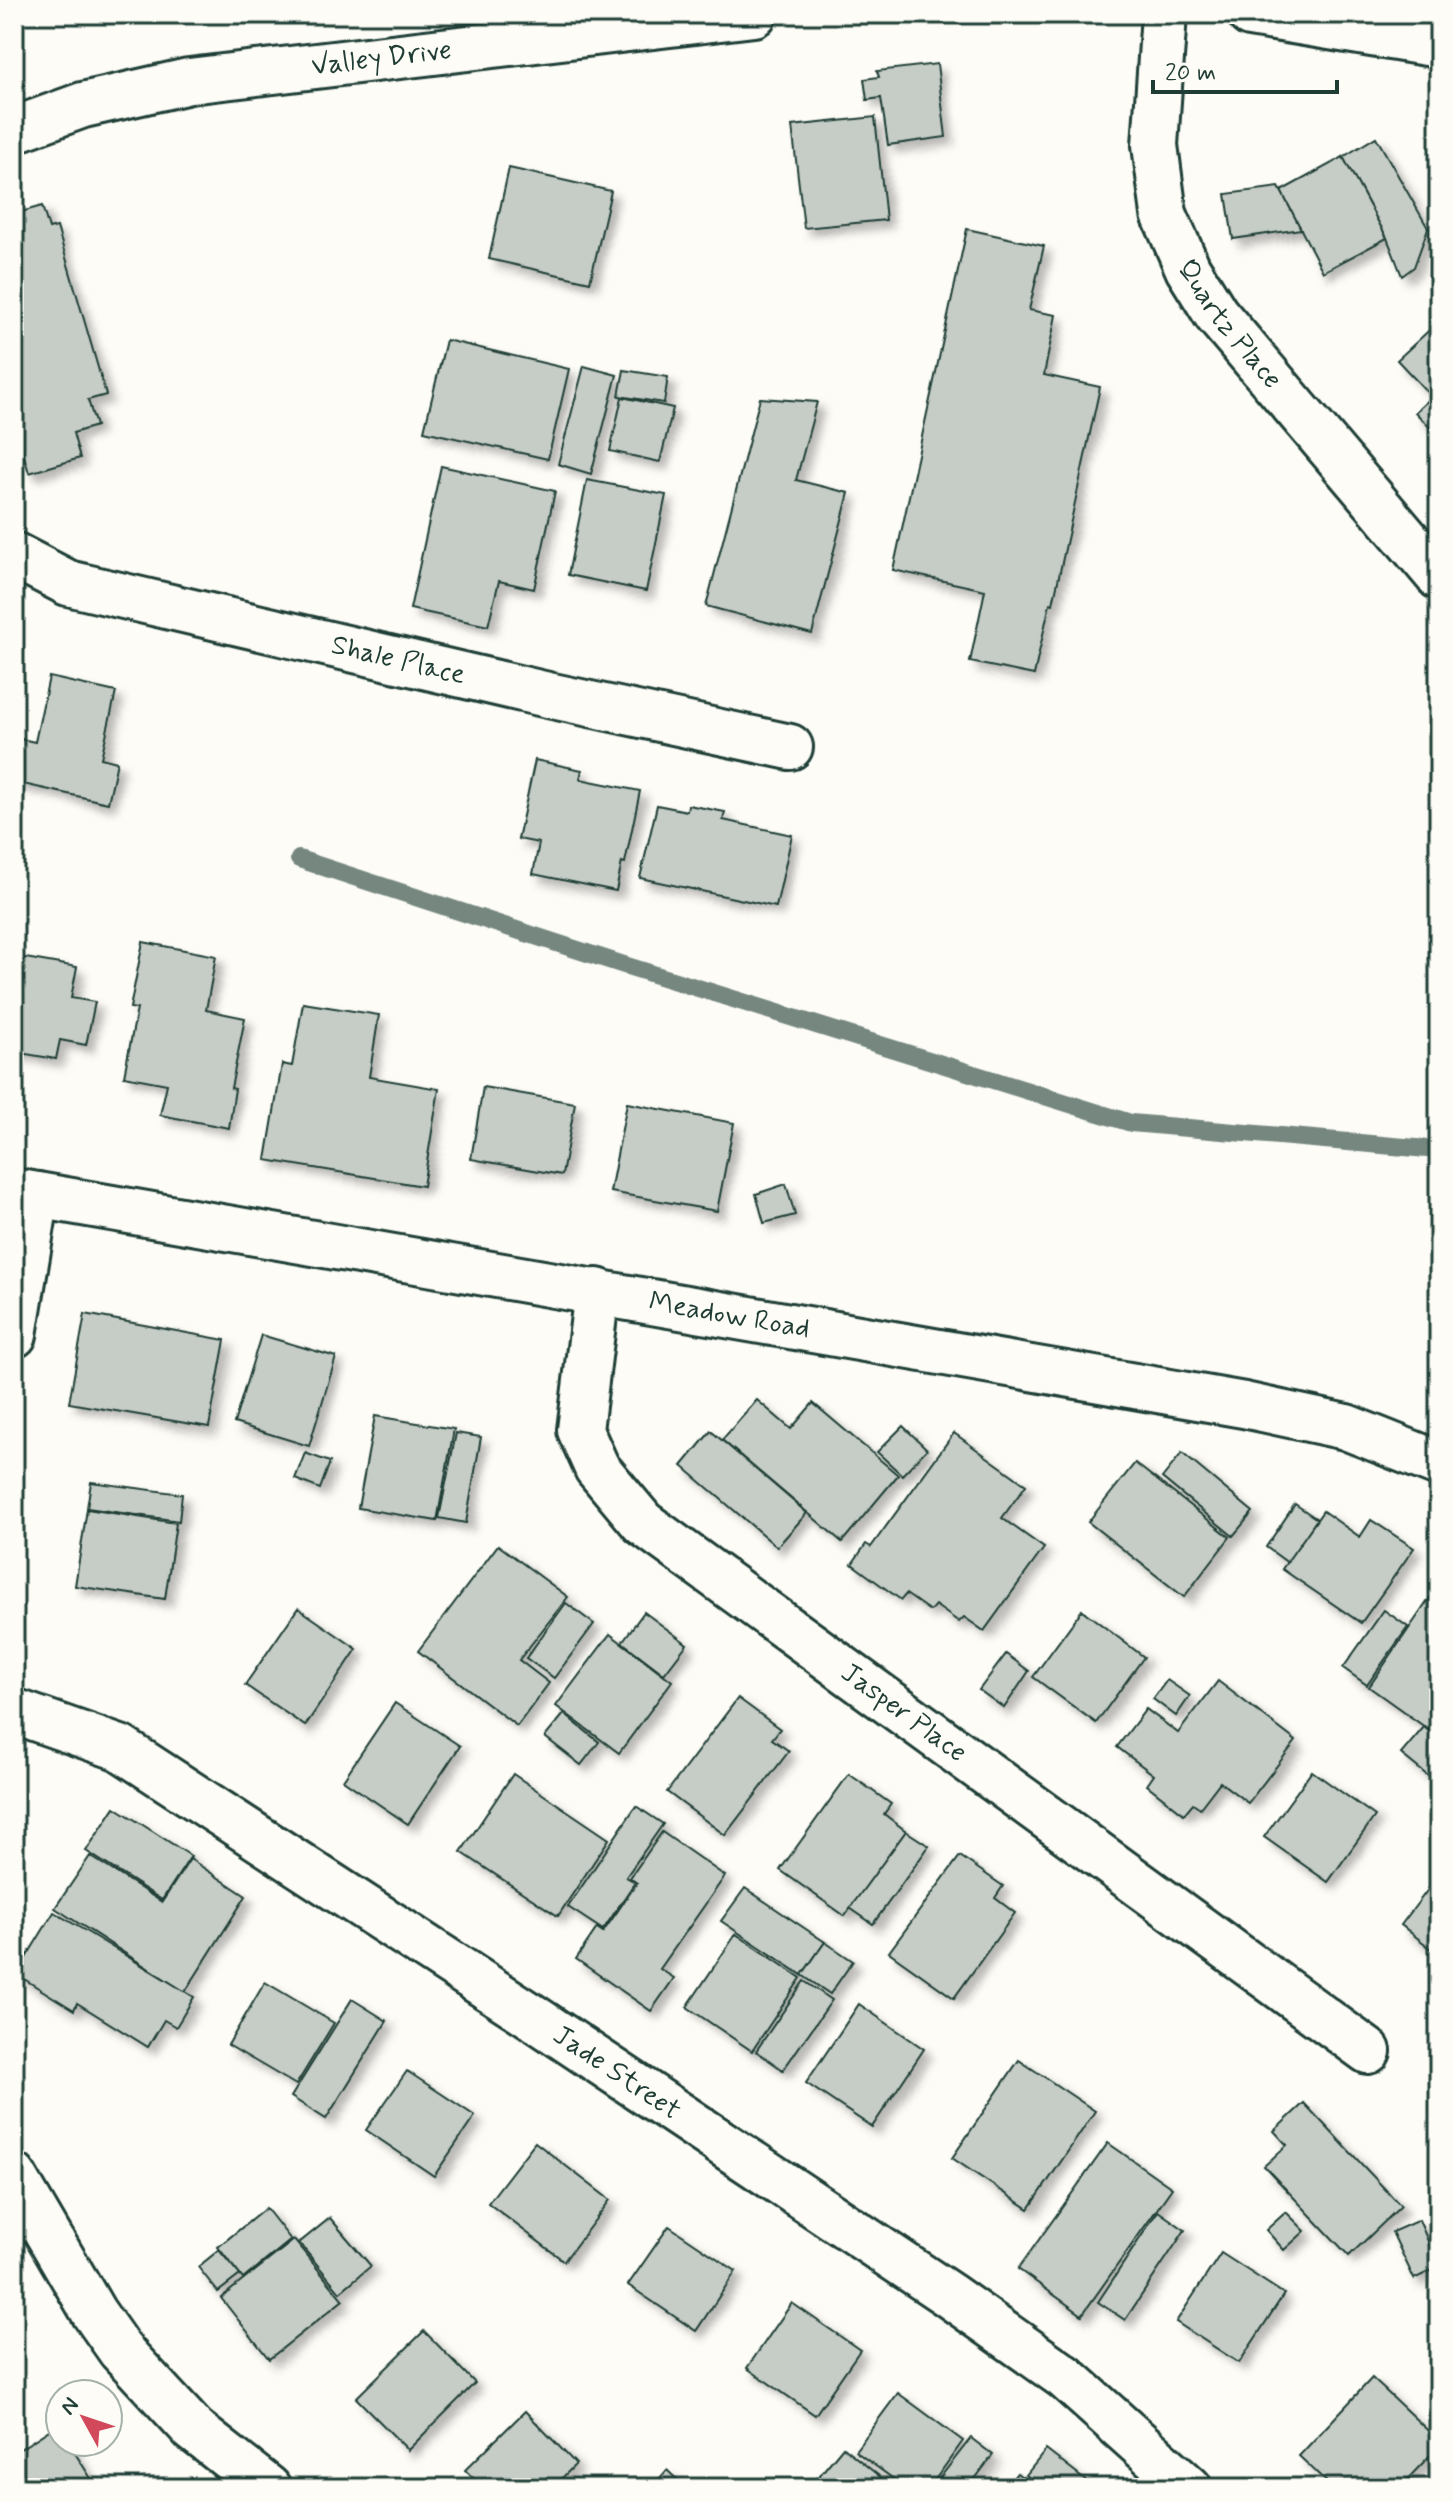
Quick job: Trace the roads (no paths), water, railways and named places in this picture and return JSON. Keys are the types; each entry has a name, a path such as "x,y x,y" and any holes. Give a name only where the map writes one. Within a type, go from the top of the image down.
{"street":[{"name":"Valley Drive","path":"14,130 83,105 189,81 708,17 754,14"},
{"name":"Quartz Place","path":"1164,14 1155,145 1164,214 1188,269 1216,314 1439,577"},
{"path":"1250,14 1439,45"},
{"name":"Shale Place","path":"14,555 68,583 548,695 790,747"},
{"path":"14,1335 26,1193"},
{"name":"Meadow Road","path":"26,1193 1244,1405 1346,1427 1439,1464"},
{"name":"Jasper Place","path":"597,1291 580,1430 597,1468 643,1523 1368,2051"},
{"name":"Jade Street","path":"14,1711 120,1748 527,2013 949,2295 1065,2377 1189,2488"},
{"path":"14,2176 94,2313 120,2350 194,2430 268,2488"}],"waterway":[{"path":"299,859 624,965 1131,1123 1439,1150"}]}
